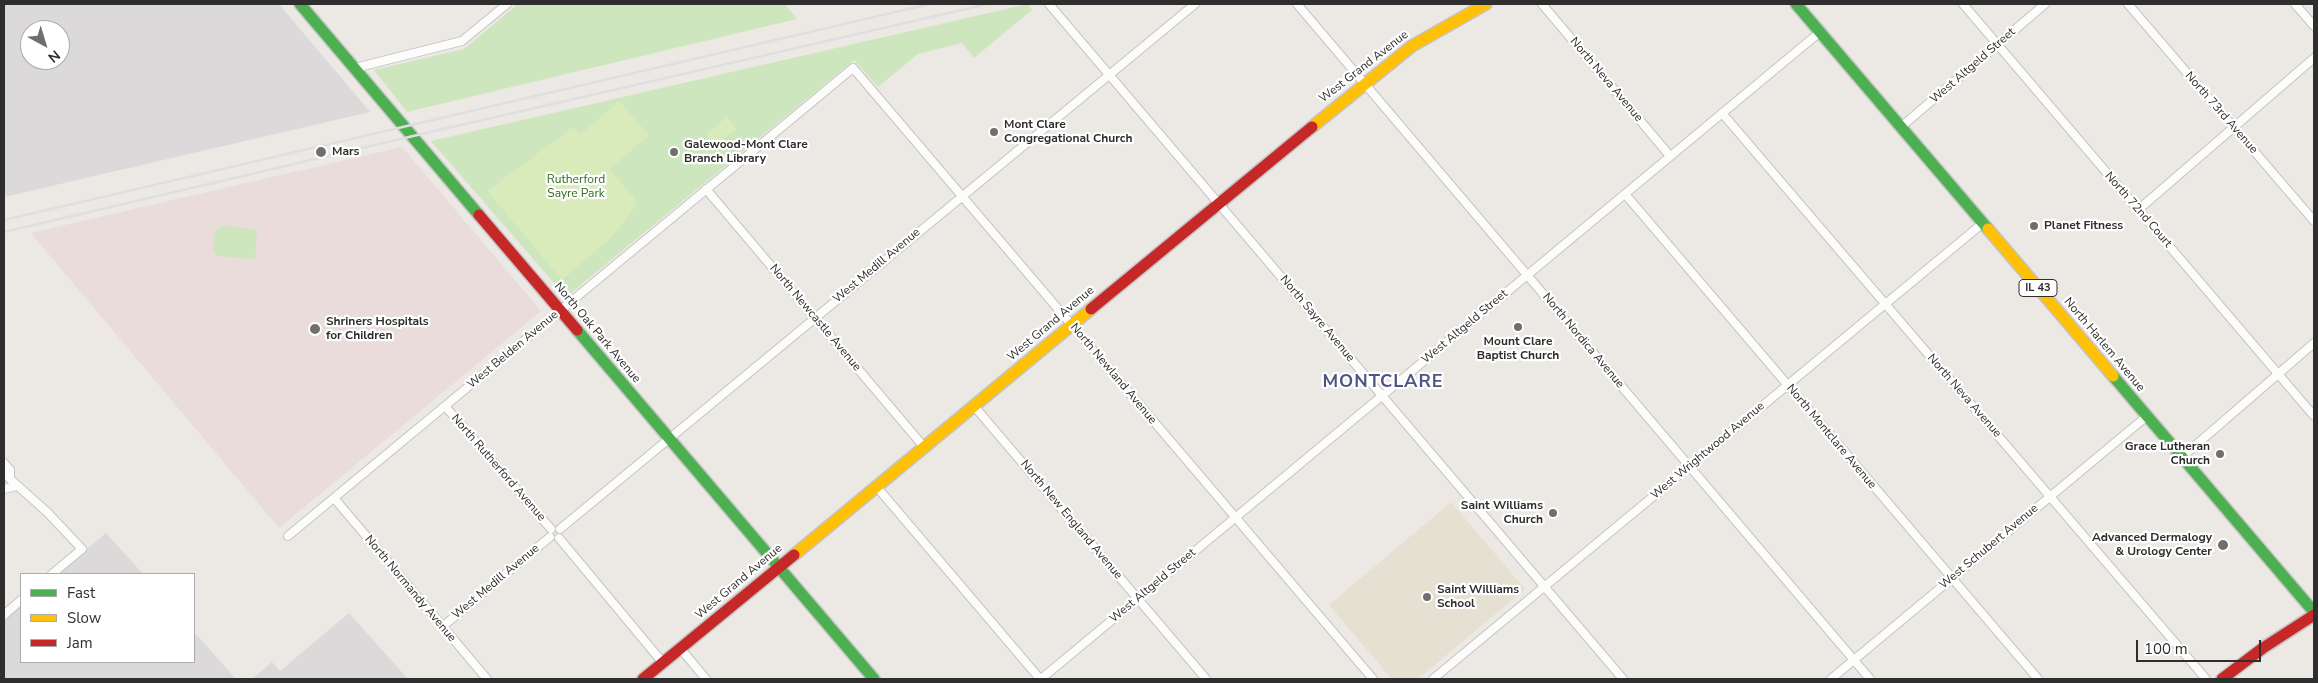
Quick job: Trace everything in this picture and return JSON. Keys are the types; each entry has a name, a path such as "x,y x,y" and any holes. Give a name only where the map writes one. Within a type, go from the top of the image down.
{"main road":[{"name":"North Oak Park Avenue","path":"300,4 874,679"},
{"name":"West Grand Avenue","path":"642,679 1364,83 1412,46 1486,4"},
{"name":"North Harlem Avenue","path":"1796,4 2314,613"},
{"path":"2222,679 2314,613"}],"street":[{"path":"355,68 462,41 507,4"},
{"name":"North Sayre Avenue","path":"1049,4 1623,679"},
{"name":"West Medill Avenue","path":"560,530 961,195 1195,4"},
{"name":"North Nordica Avenue","path":"1297,4 1870,679"},
{"name":"North Neva Avenue","path":"1542,4 1670,156"},
{"name":"North 72nd Court","path":"1963,4 2314,416"},
{"name":"West Altgeld Street","path":"1901,127 2045,4"},
{"name":"North 73rd Avenue","path":"2128,4 2314,221"},
{"path":"2295,4 2314,26"},
{"name":"West Altgeld Street","path":"1040,679 1820,32"},
{"path":"2138,210 2314,58"},
{"name":"West Belden Avenue","path":"288,536 853,68"},
{"name":"North Newland Avenue","path":"853,68 1373,679"},
{"name":"North Neva Avenue","path":"1722,113 2206,679"},
{"name":"North Newcastle Avenue","path":"706,190 924,446"},
{"name":"North Montclare Avenue","path":"1625,194 2038,679"},
{"name":"West Wrightwood Avenue","path":"1433,679 1982,223"},
{"path":"2182,457 2314,344"},
{"name":"North Rutherford Avenue","path":"445,406 550,533"},
{"name":"North New England Avenue","path":"974,406 1206,679"},
{"name":"West Schubert Avenue","path":"1831,679 2147,416"},
{"path":"4,463 10,470 13,482"},
{"path":"4,473 47,512 82,549 53,573"},
{"path":"4,489 13,482"},
{"path":"876,486 1040,679"},
{"name":"North Normandy Avenue","path":"334,498 487,679"},
{"path":"554,527 560,530 561,535 559,538 556,540 550,533 554,527"},
{"name":"West Medill Avenue","path":"442,627 550,533"},
{"path":"559,538 663,663"},
{"path":"4,615 20,601"},
{"path":"680,648 706,679"}],"shaded area":[{"path":"4,4 279,4 370,112 4,197"},
{"name":"Shriners Hospitals for Children","path":"402,147 541,311 279,528 31,233"},
{"name":"Saint Williams School","path":"1451,502 1525,589 1418,679 1392,679 1329,605"},
{"path":"106,533 142,573 59,573"},
{"path":"20,607 20,663 195,663 195,633 236,679 4,679 4,621"},
{"path":"349,613 408,679 252,679 272,662 280,671"}],"green space":[{"path":"518,4 785,4 797,19 407,112 374,70 464,49"},
{"name":"Rutherford Sayre Park","path":"1028,4 1032,10 974,58 962,43 918,54 878,87 854,60 566,297 431,141"},
{"path":"619,101 649,135 610,169 638,203 612,237 562,280 487,191 573,127 581,134"},
{"path":"727,117 737,129 715,146 706,134"},
{"path":"222,225 255,230 257,232 255,259 218,256 213,251 215,231"}],"railway":[{"path":"4,220 930,4"},
{"path":"4,232 988,4"}],"traffic: fast":[{"path":"300,4 479,215"},
{"path":"1796,4 1988,229"},
{"path":"577,330 874,679"},
{"path":"2113,376 2314,612"}],"traffic: slow":[{"path":"1312,127 1412,46 1486,4"},
{"path":"1988,229 2113,376"},
{"path":"794,555 1091,309"}],"traffic: jam":[{"path":"1091,309 1312,127"},
{"path":"479,215 577,330"},
{"path":"643,679 794,555"},
{"path":"2222,679 2263,648 2314,615"}],"place":[{"name":"Mont Clare Congregational Church","path":"994,132"},
{"name":"Mars","path":"321,152"},
{"name":"Galewood-Mont Clare Branch Library","path":"674,152"},
{"name":"Planet Fitness","path":"2034,226"},
{"name":"Mount Clare Baptist Church","path":"1518,327"},
{"name":"Shriners Hospitals for Children","path":"315,329"},
{"name":"Grace Lutheran Church","path":"2220,454"},
{"name":"Saint Williams Church","path":"1553,513"},
{"name":"Advanced Dermalogy & Urology Center","path":"2223,545"},
{"name":"Saint Williams School","path":"1427,597"}],"district":[{"name":"MONTCLARE","path":"1383,383"}]}
